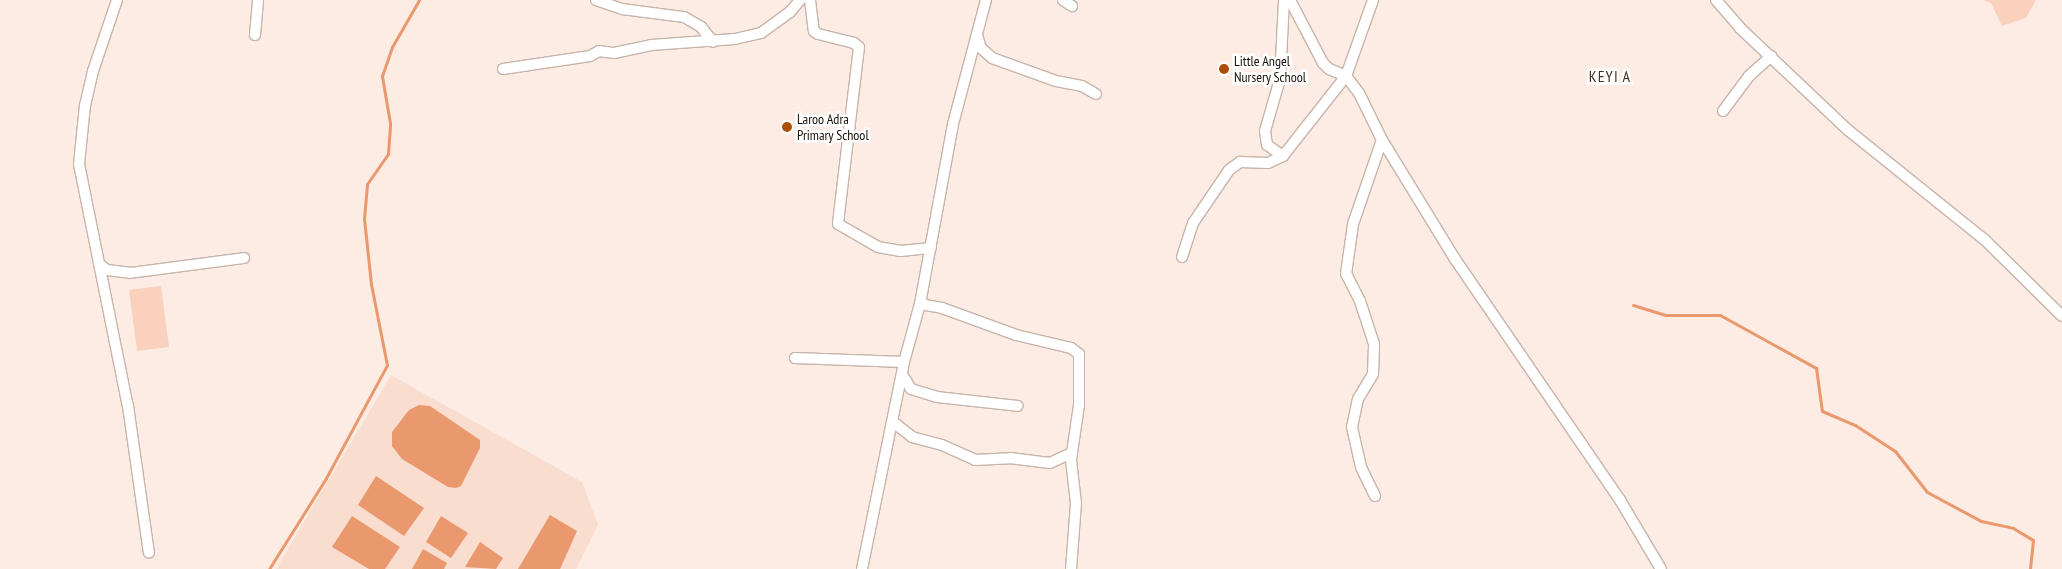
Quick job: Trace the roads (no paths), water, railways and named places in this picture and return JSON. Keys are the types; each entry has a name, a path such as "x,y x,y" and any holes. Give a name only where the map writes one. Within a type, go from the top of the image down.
{"street":[{"path":"117,0 93,70 85,105 79,164 128,406 149,553"},
{"path":"255,35 258,0"},
{"path":"596,0 622,9 684,17 701,27 713,42"},
{"path":"503,69 590,56 599,51 713,42 761,33 790,12 800,0"},
{"path":"810,0 814,31 818,34 854,43 859,47 838,224 878,247 901,251 931,248"},
{"path":"862,569 904,362 920,304 953,124 986,0"},
{"path":"1283,156 1269,148 1265,131 1280,79 1284,0"},
{"path":"1290,0 1323,63 1328,69 1346,76 1359,92 1382,140 1456,259 1620,500 1661,569"},
{"path":"1182,257 1193,223 1233,165 1249,161 1268,162 1283,156 1346,76 1373,0"},
{"path":"1716,0 1848,130 1985,240 2062,316"},
{"path":"976,34 981,48 992,58 1056,81 1082,86 1096,94"},
{"path":"1723,112 1749,76 1771,56"},
{"path":"1375,496 1361,467 1352,427 1358,399 1373,374 1374,344 1360,301 1346,274 1353,224 1382,140"},
{"path":"99,264 113,272 130,273 244,258"},
{"path":"920,304 942,308 1016,335 1076,351 1079,405 1071,454 1076,503 1071,569"},
{"path":"795,358 904,362"},
{"path":"902,374 911,389 937,397 1018,406"},
{"path":"893,422 912,437 942,445 975,460 1010,458 1050,463 1071,454"}],"waterway":[{"path":"269,569 326,478 387,365 371,284 364,219 367,184 388,154 390,123 382,76 392,47 419,0"},
{"path":"1633,305 1665,315 1720,315 1816,368 1822,411 1855,425 1895,451 1927,492 1981,521 2013,528 2033,540 2030,569"}],"place":[{"name":"Little Angel Nursery School","path":"1224,69"},
{"name":"Laroo Adra Primary School","path":"787,127"}],"district":[{"name":"KEYI A","path":"1610,76"}]}
